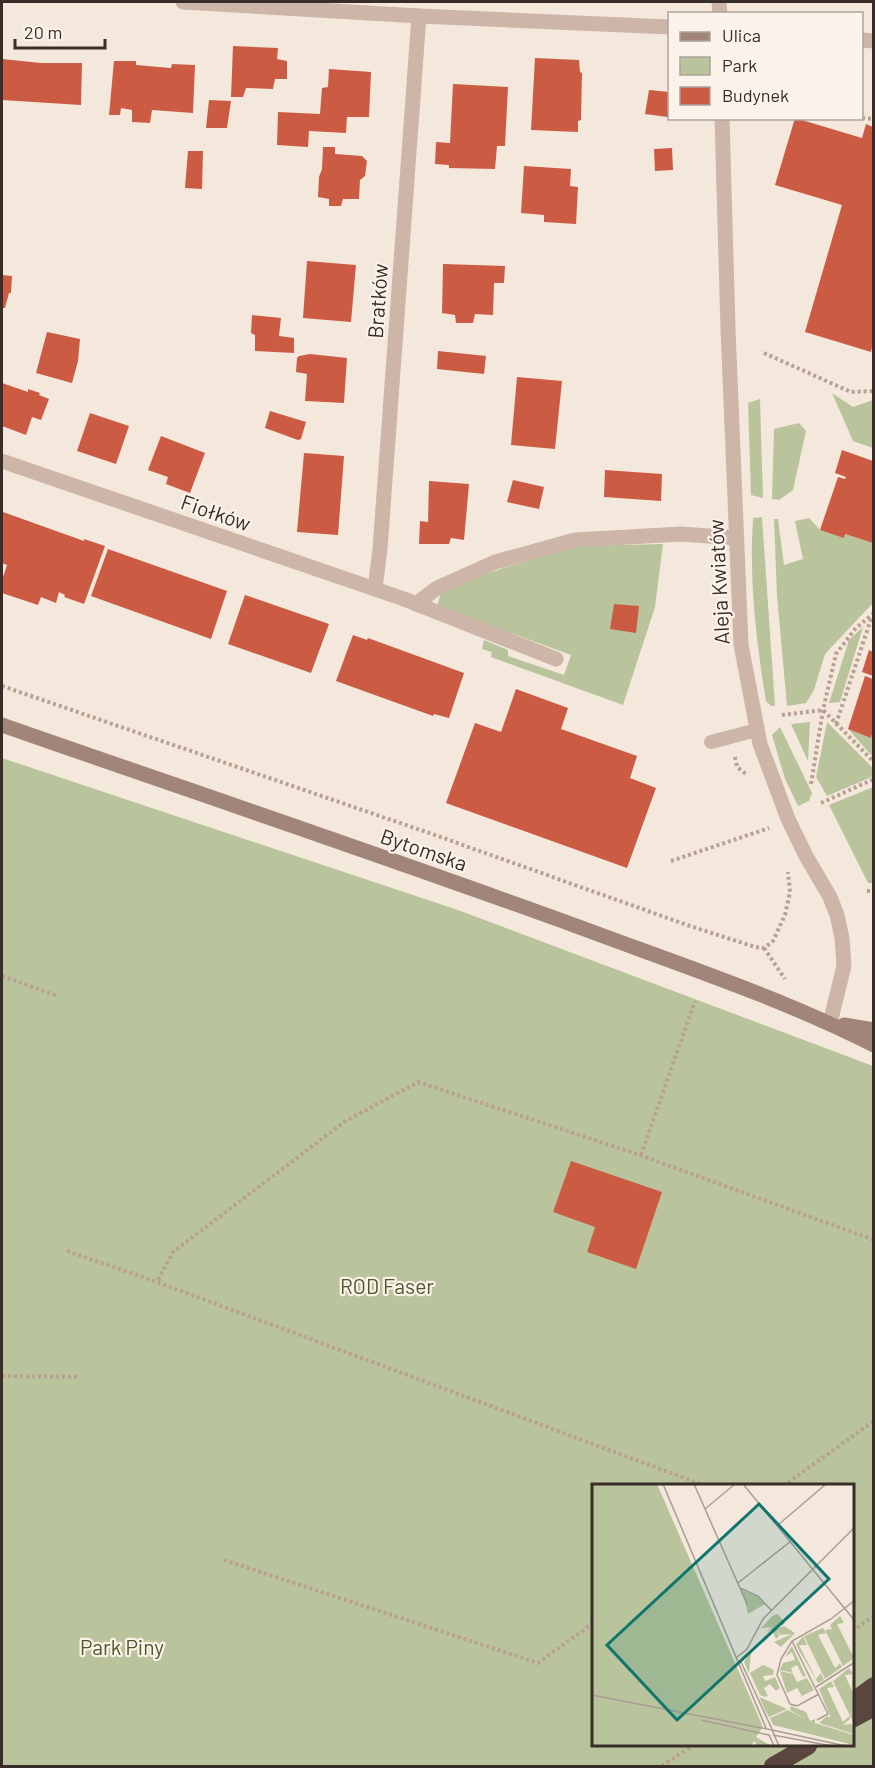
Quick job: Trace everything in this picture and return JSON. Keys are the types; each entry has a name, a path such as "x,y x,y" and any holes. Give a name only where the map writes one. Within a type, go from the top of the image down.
{"highway":[{"path":"854,1700 873,1686"},
{"path":"854,1718 873,1707"},
{"path":"772,1767 797,1747"},
{"path":"772,1767 806,1747"}],"street":[{"path":"183,2 247,3 419,16 668,27"},
{"name":"Bratków","path":"375,589 380,549 419,16"},
{"name":"Aleja Kwiatów","path":"722,120 741,645 760,744 788,819 830,897 837,915 842,938 844,966 830,1023"},
{"name":"Fiołków","path":"2,461 375,589 556,659"},
{"path":"416,604 437,588 495,562 575,540 681,534 736,538"},
{"name":"Bytomska","path":"2,725 447,879 678,962 830,1023 873,1045"},
{"name":"Bytomska","path":"830,1023 873,1030"}],"lane":[{"path":"711,742 757,730"}],"path":[{"path":"764,353 851,392 873,391"},
{"path":"811,784 823,710 836,654 855,629 873,613"},
{"path":"836,724 873,613"},
{"path":"2,686 755,947 764,948 773,941 785,915 790,892 786,863"},
{"path":"782,715 823,710"},
{"path":"823,710 873,762"},
{"path":"821,803 873,779"},
{"path":"671,861 770,828 775,837"},
{"path":"867,891 873,891"},
{"path":"2,976 57,996"},
{"path":"641,1155 695,1001"},
{"path":"157,1282 173,1252 344,1122 418,1082 641,1155 873,1240"},
{"path":"67,1251 157,1282 701,1484"},
{"path":"2,1376 80,1377"},
{"path":"786,1484 873,1421"},
{"path":"224,1560 538,1663 592,1624"},
{"path":"854,1630 873,1616"},
{"path":"662,1767 691,1747"}],"green space":[{"path":"832,393 853,407 873,400 873,448 853,441"},
{"path":"760,399 763,498 751,495 748,403"},
{"path":"799,423 806,431 793,490 779,500 772,499 774,429"},
{"path":"762,517 775,706 771,706 766,701 754,610 753,518"},
{"path":"809,518 820,530 844,537 845,534 873,543 873,603 825,654 814,690 806,703 787,706 777,596 774,519 778,519 784,565 803,559 795,521"},
{"path":"663,544 655,607 623,705 491,657 492,652 482,649 484,640 508,650 508,656 564,675 571,655 437,606 442,590 503,568 579,546"},
{"path":"863,627 840,702 829,703 849,640"},
{"path":"810,722 808,761 791,724"},
{"path":"827,722 873,768 874,776 827,796 816,777"},
{"path":"780,727 812,793 809,801 798,806 785,779 772,735"},
{"path":"848,729 871,737 873,734 873,757"},
{"name":"ROD Faser","path":"2,758 458,910 873,1066 873,1766 2,1766"},
{"path":"873,787 873,883 868,883 829,805"}],"building":[{"path":"233,46 278,48 277,59 287,61 287,79 275,79 273,89 246,88 243,97 231,97"},
{"path":"535,58 579,60 582,73 581,120 578,121 578,132 531,130"},
{"path":"2,59 41,63 82,63 81,105 2,100"},
{"path":"114,61 136,61 136,65 171,68 172,64 195,65 193,113 152,110 150,123 132,122 132,110 121,108 120,115 109,115"},
{"path":"329,69 371,72 369,117 347,117 346,133 309,131 308,147 277,145 278,112 320,114 322,88 328,87"},
{"path":"453,84 508,87 505,146 497,146 495,169 449,168 449,165 435,164 436,142 450,143"},
{"path":"649,90 668,92 668,117 645,114"},
{"path":"209,100 231,101 227,128 206,128"},
{"path":"794,120 802,120 862,138 866,124 873,127 873,343 871,352 805,332 842,205 775,185"},
{"path":"323,147 335,147 335,154 362,156 367,161 365,176 360,180 359,199 343,199 341,206 329,206 329,199 318,197"},
{"path":"672,148 673,170 655,171 654,149"},
{"path":"188,151 203,151 202,189 185,188"},
{"path":"524,166 571,169 570,186 578,187 576,224 544,222 544,215 521,213"},
{"path":"307,261 356,265 351,322 303,318"},
{"path":"443,264 505,266 504,283 494,283 493,315 475,314 473,323 456,323 455,315 442,313"},
{"path":"2,275 12,276 11,293 9,293 5,308 2,308"},
{"path":"252,315 281,318 279,336 294,338 294,353 255,351 255,335 251,333"},
{"path":"47,332 80,339 78,361 72,383 36,373"},
{"path":"438,351 486,356 484,374 437,369"},
{"path":"310,354 347,358 344,403 305,401 307,374 296,372 297,358"},
{"path":"517,377 562,381 555,449 511,445"},
{"path":"2,383 28,392 28,389 40,393 39,395 49,399 41,420 32,417 26,435 2,426"},
{"path":"270,411 306,422 301,439 298,440 265,428"},
{"path":"90,413 129,426 116,464 77,451"},
{"path":"161,436 205,453 190,493 166,484 168,477 148,470"},
{"path":"842,450 873,461 873,543 845,534 844,538 820,530 838,477 845,479 846,477 835,473"},
{"path":"304,453 344,456 338,535 297,532"},
{"path":"605,470 662,474 661,501 604,497"},
{"path":"513,480 544,487 539,509 507,502"},
{"path":"429,481 469,484 464,540 451,538 449,544 419,544 420,521 428,522"},
{"path":"3,512 84,541 84,539 105,546 84,604 64,597 65,595 59,592 56,603 41,597 38,605 2,593 2,580 7,565 2,563"},
{"path":"108,549 227,591 211,639 91,596"},
{"path":"245,595 329,624 311,673 228,644"},
{"path":"614,604 639,606 636,633 610,629"},
{"path":"353,635 367,640 368,638 464,673 449,718 434,714 433,716 336,681"},
{"path":"869,650 873,652 873,676 862,672"},
{"path":"865,676 873,679 873,734 871,738 848,729"},
{"path":"516,689 568,708 561,729 637,756 630,778 656,788 627,868 446,803 475,723 501,732"},
{"path":"571,1161 662,1192 636,1269 587,1252 595,1227 553,1212"}],"park label":[{"name":"Park Piny","path":"122,1646"}]}
